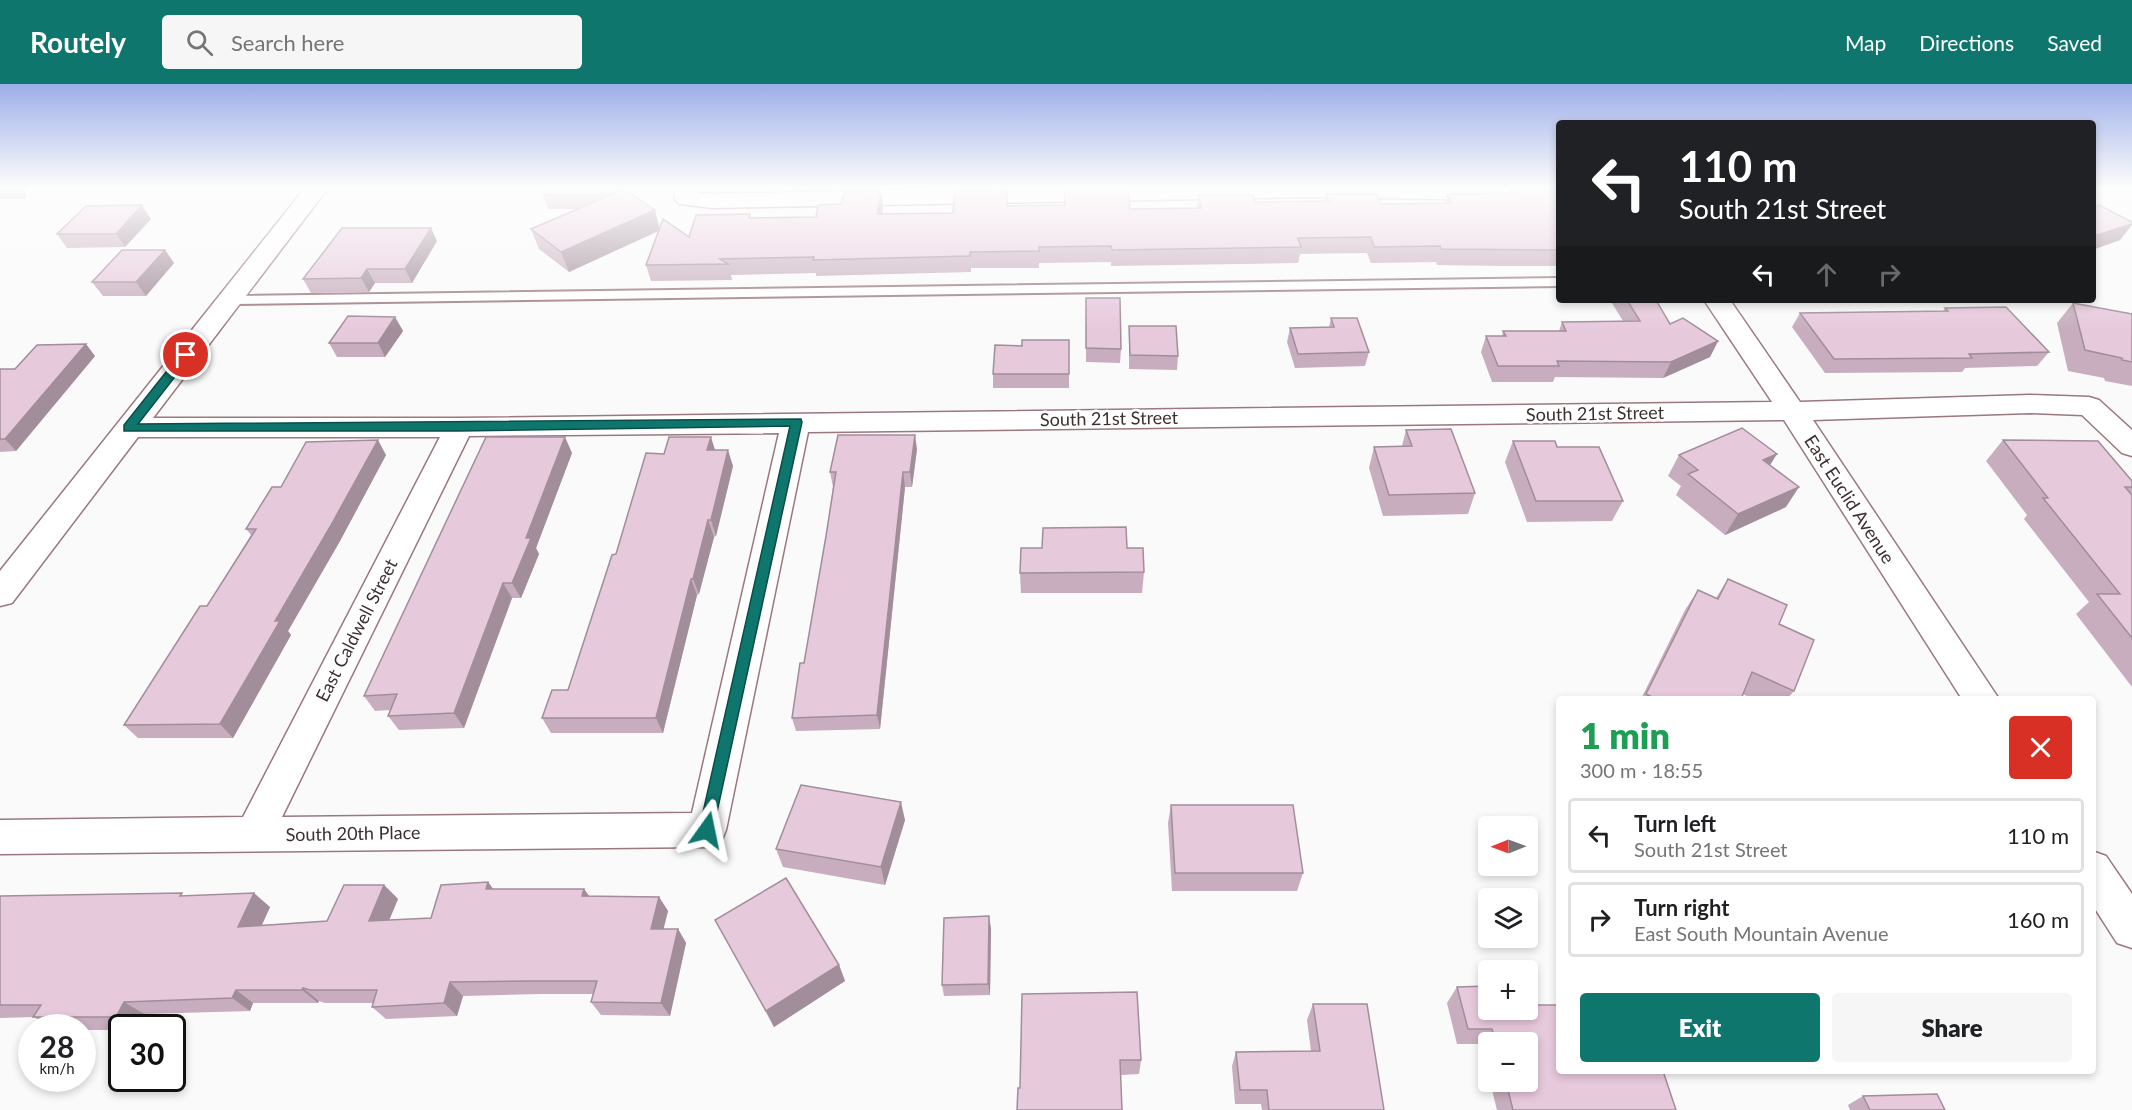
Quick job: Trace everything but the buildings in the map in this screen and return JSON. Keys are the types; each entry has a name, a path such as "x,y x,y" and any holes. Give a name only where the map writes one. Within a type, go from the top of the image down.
{"street":[{"path":"0,594 280,236"},
{"name":"East Euclid Avenue","path":"1719,303 1979,696"},
{"name":"South 21st Street","path":"128,428 459,427 1792,411 2030,404 2089,406 2132,446"},
{"name":"South 20th Place","path":"0,837 707,830 796,422"},
{"name":"East Caldwell Street","path":"254,834 459,427"},
{"path":"2096,875 2132,929"}],"lane":[{"path":"230,300 1556,282"}],"route":[{"path":"186,355 128,428 459,427 796,422 707,830"}]}
